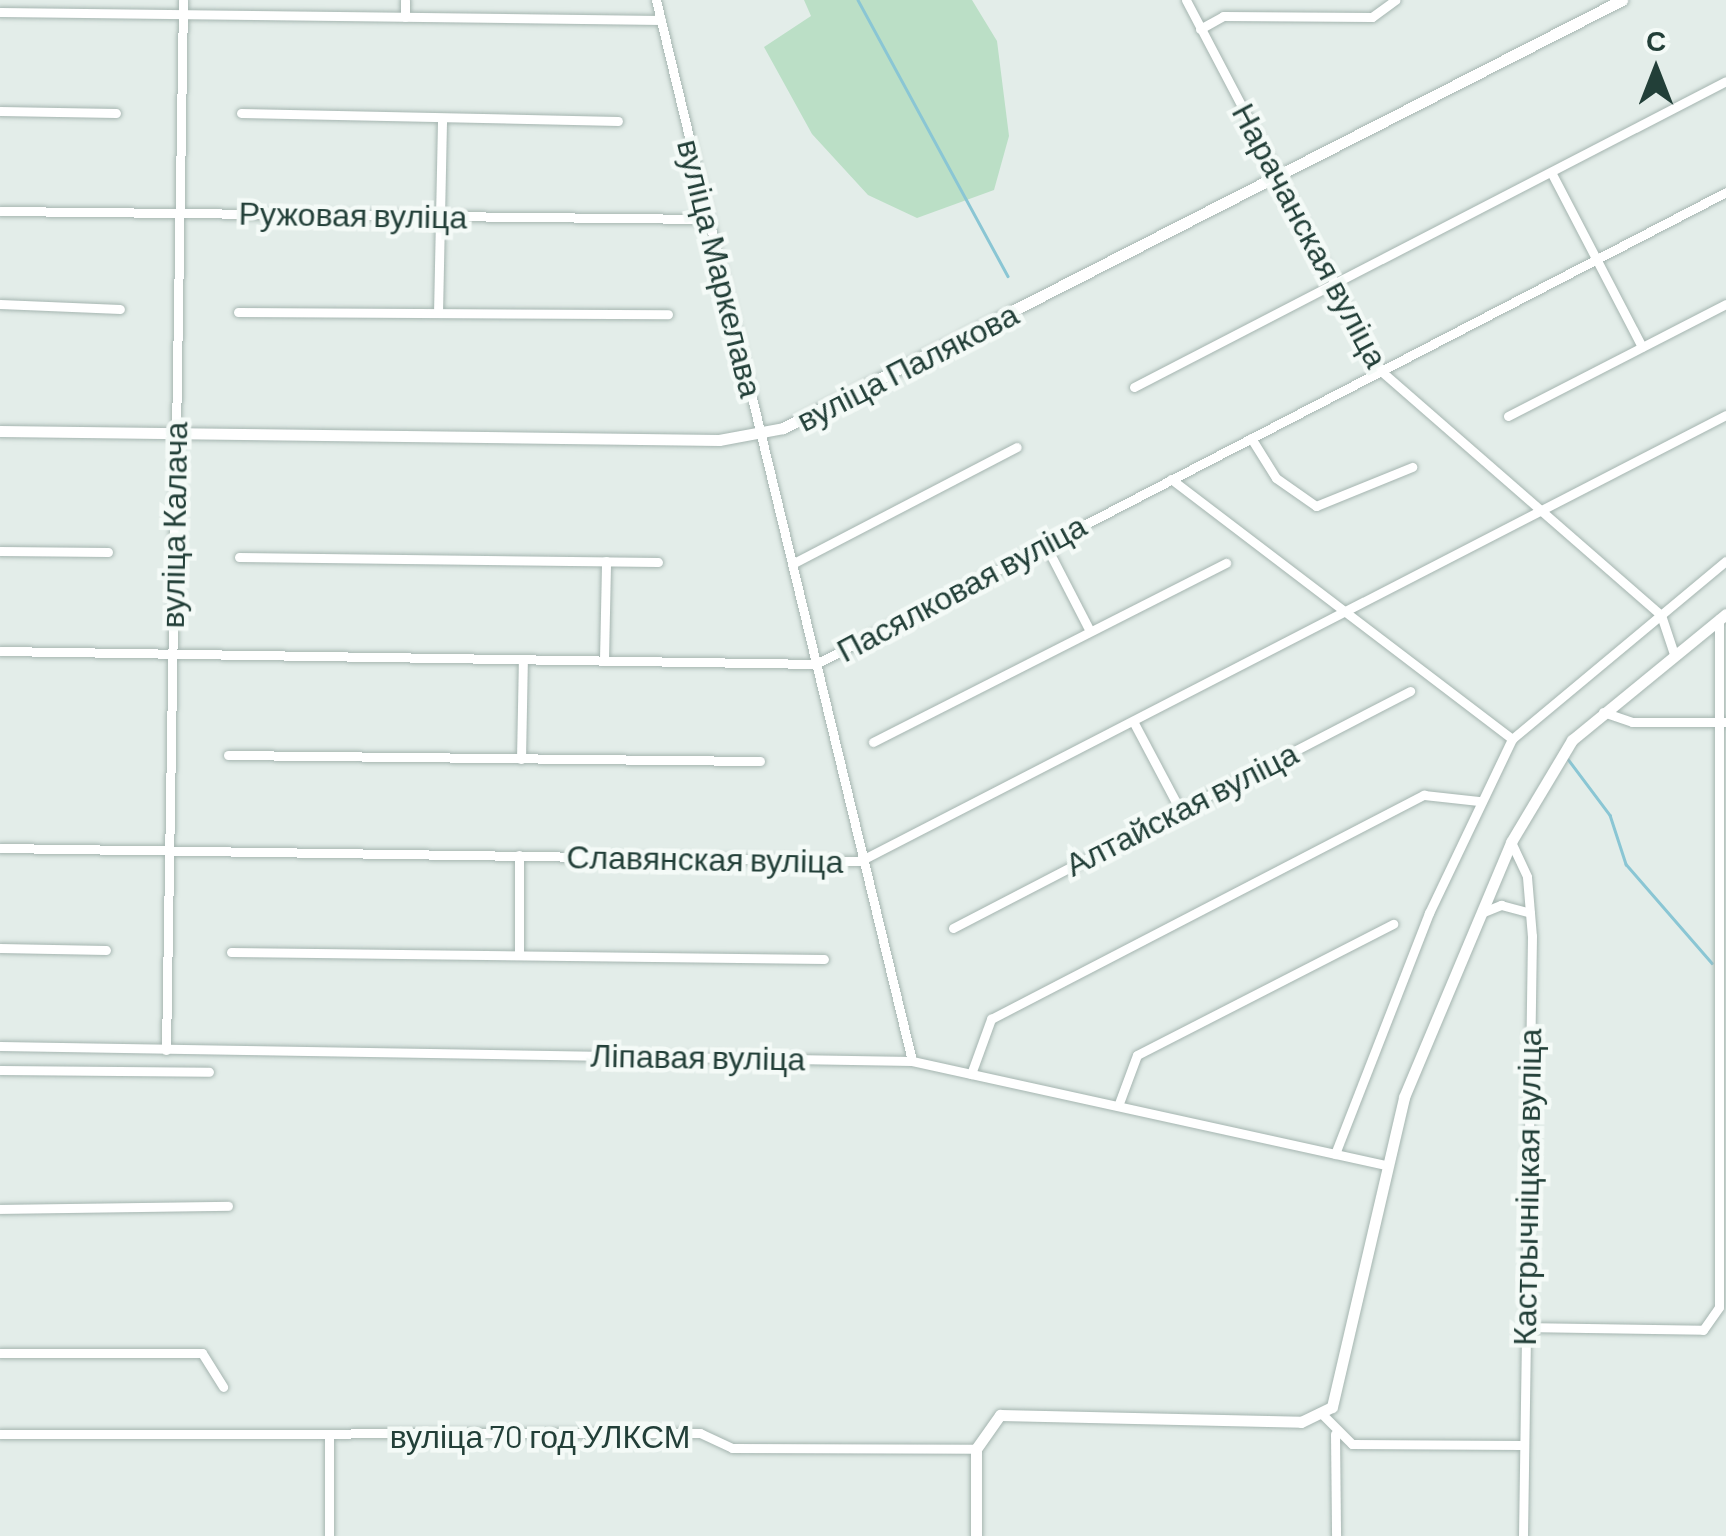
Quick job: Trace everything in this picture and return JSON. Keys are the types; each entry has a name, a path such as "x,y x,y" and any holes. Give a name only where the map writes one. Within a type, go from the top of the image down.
{"street":[{"name":"вуліца Калача","path":"166,1050 182,0"},
{"path":"405,0 405,17"},
{"name":"вуліца Маркелава","path":"656,0 706,219 794,563 860,860 912,1060"},
{"name":"Нарачанская вуліца","path":"1186,0 1380,370 1661,615"},
{"path":"1200,30 1223,16 1372,17 1395,0"},
{"name":"вуліца Палякова","path":"0,431 718,440 763,433 820,413 1622,0"},
{"path":"0,12 660,20"},
{"path":"1134,386 1726,81"},
{"path":"0,111 116,113"},
{"path":"241,113 618,121"},
{"path":"438,313 442,119"},
{"path":"1551,172 1642,347"},
{"name":"Пасялковая вуліца","path":"0,651 816,664 1044,542 1726,192"},
{"name":"Ружовая вуліца","path":"0,211 706,219"},
{"path":"0,304 120,310"},
{"path":"1508,416 1726,304"},
{"path":"238,312 668,314"},
{"name":"Славянская вуліца","path":"0,848 860,860 1726,415"},
{"path":"1251,438 1276,478 1316,506 1412,467"},
{"path":"794,563 1016,447"},
{"path":"1171,480 1349,610 1512,739"},
{"path":"1044,542 1089,630"},
{"path":"0,551 108,552"},
{"path":"238,557 658,562"},
{"path":"604,660 606,561"},
{"path":"1336,1154 1480,801 1512,739 1726,561"},
{"path":"873,742 1226,564"},
{"path":"1661,615 1674,654"},
{"path":"976,1536 976,1449 990,1419 1017,1412 1300,1422 1322,1415 1338,1396 1384,1164 1478,915 1511,842 1550,766 1603,712 1723,616"},
{"path":"1521,1326 1703,1330 1719,1306 1726,722 1723,616"},
{"path":"521,759 523,659"},
{"name":"Алтайская вуліца","path":"954,928 1410,690"},
{"path":"1603,712 1632,722 1726,722"},
{"path":"1132,721 1179,808"},
{"path":"228,756 760,761"},
{"path":"972,1074 991,1019 1424,796 1480,801"},
{"name":"Кастрычніцкая вуліца","path":"1511,842 1530,913 1521,1326 1523,1536"},
{"path":"519,855 519,955"},
{"path":"1478,915 1501,905 1530,913"},
{"path":"1118,1106 1137,1055 1392,924"},
{"path":"0,948 106,950"},
{"path":"231,952 824,959"},
{"name":"Ліпавая вуліца","path":"0,1046 912,1060 1384,1164"},
{"path":"0,1070 209,1072"},
{"path":"0,1208 228,1206"},
{"path":"0,1353 202,1353 222,1387"},
{"path":"1322,1415 1335,1434 1352,1444 1522,1444"},
{"name":"вуліца 70 год УЛКСМ","path":"0,1434 700,1433 732,1448 976,1449"},
{"path":"1335,1434 1336,1536"},
{"path":"329,1435 330,1536"}],"green space":[{"path":"804,0 972,0 997,41 1009,136 994,190 917,218 868,195 812,134 764,47 811,16"}],"waterway":[{"path":"858,0 1008,276"},
{"path":"1568,759 1610,815 1626,864 1712,963"}]}
